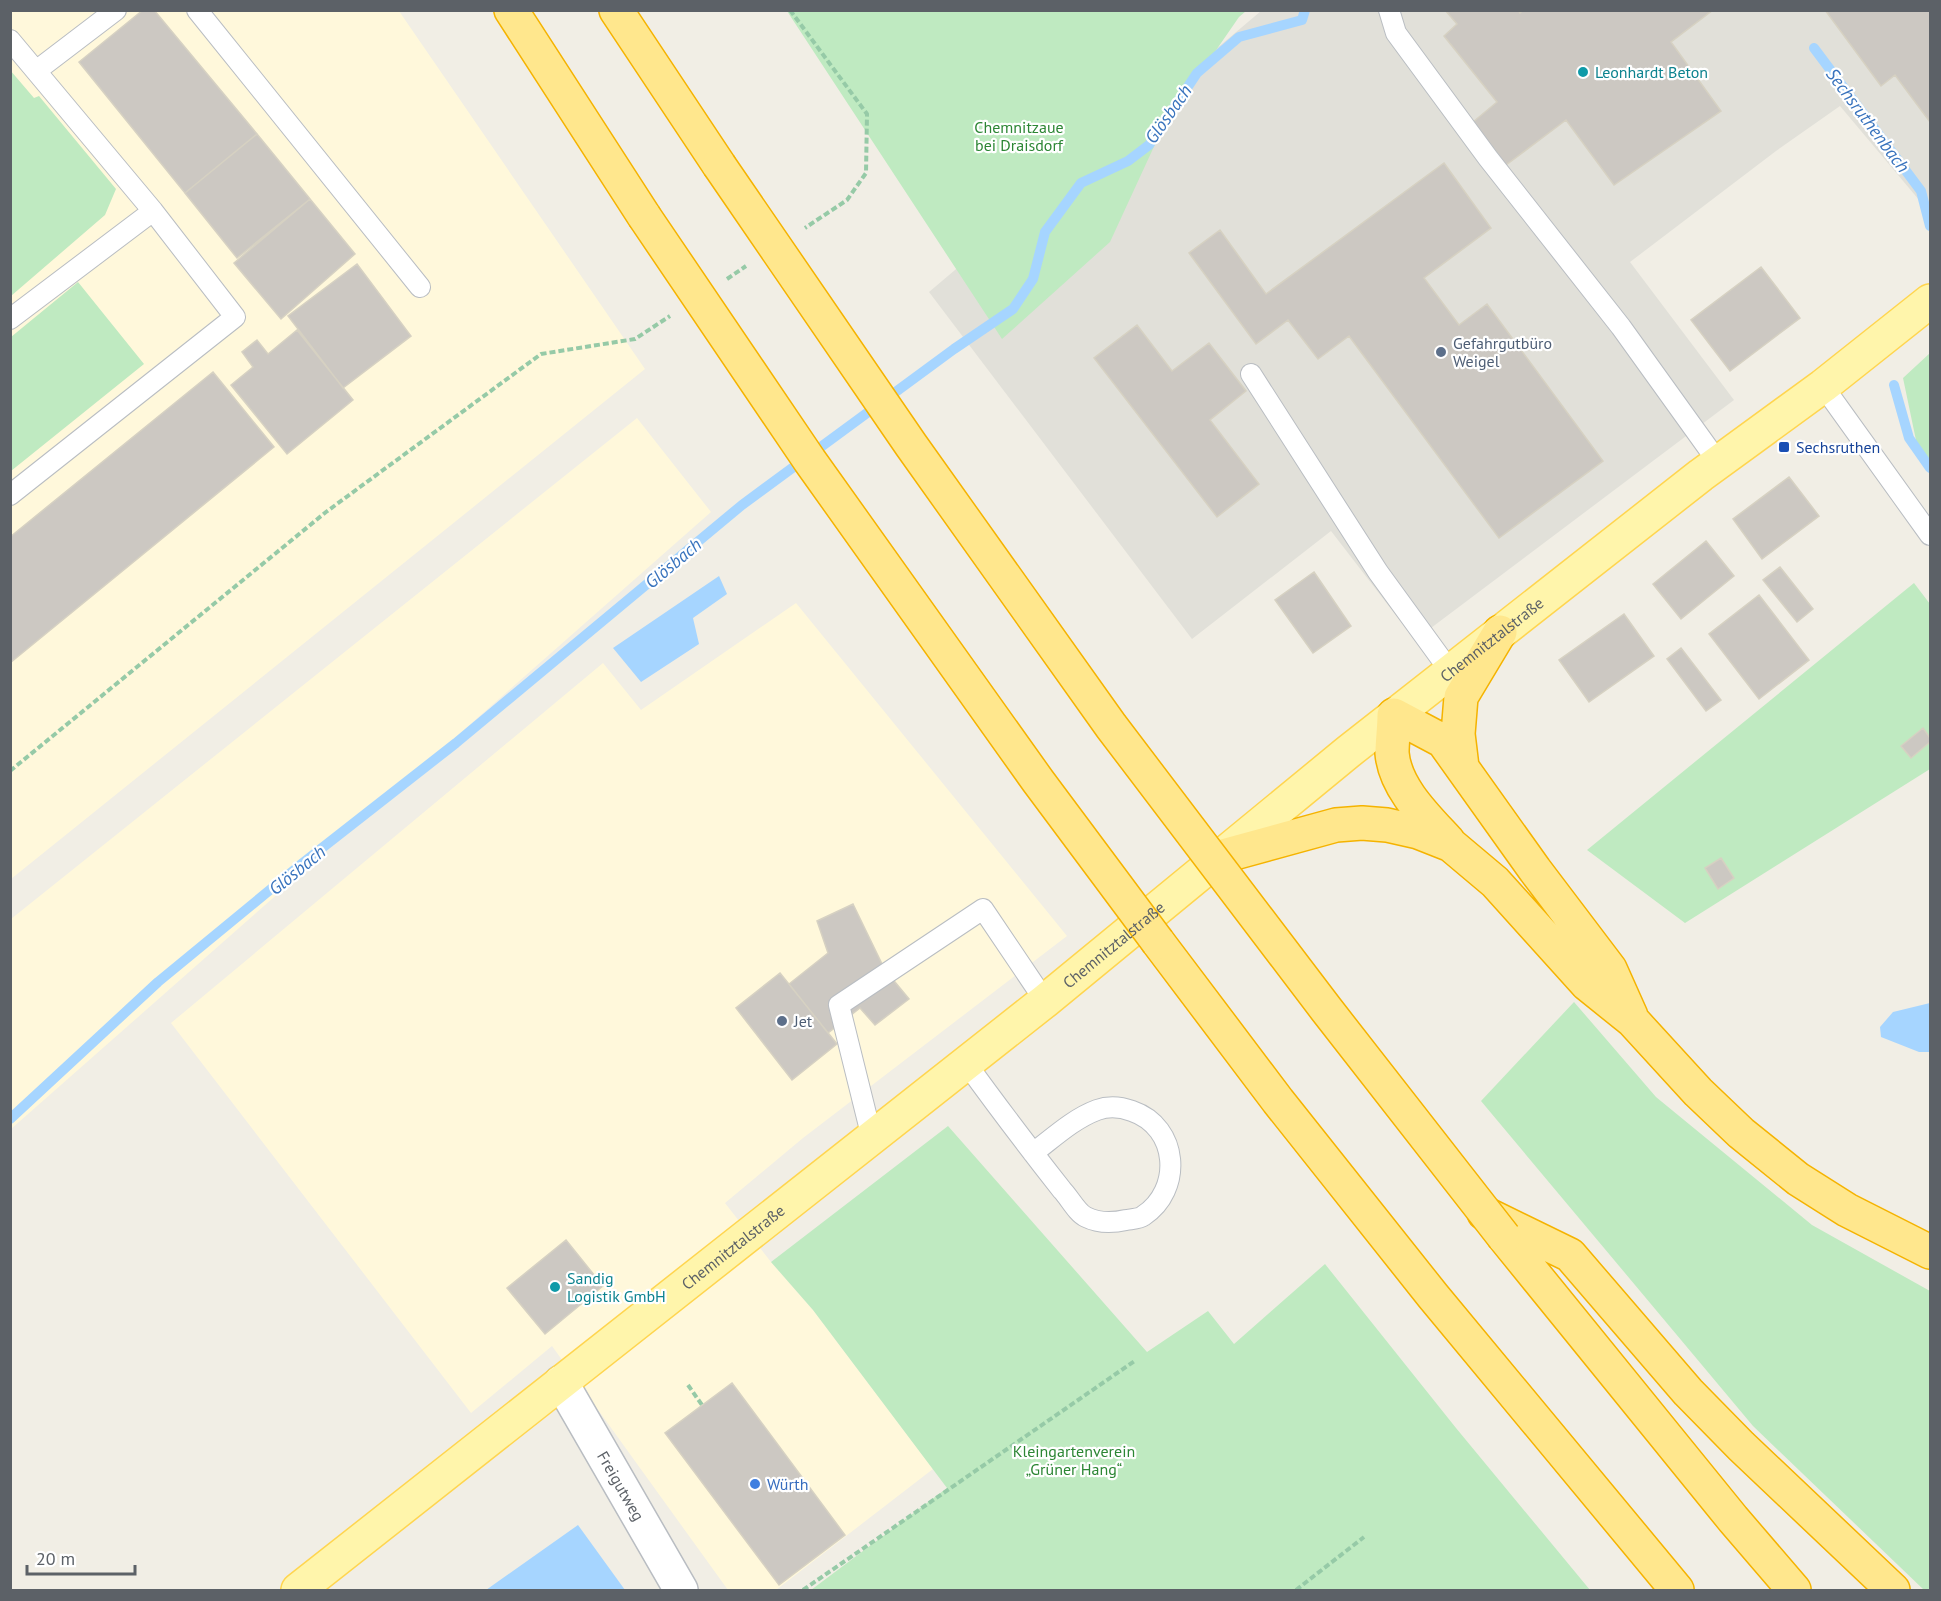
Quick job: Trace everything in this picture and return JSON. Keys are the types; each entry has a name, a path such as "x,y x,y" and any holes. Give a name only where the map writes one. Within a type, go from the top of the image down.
{"highway":[{"path":"511,10 644,216 810,461 1038,781 1278,1101 1433,1296 1677,1590"},
{"path":"616,10 911,445 1111,726 1326,1009 1733,1519 1794,1590"},
{"path":"1462,767 1458,734 1461,697 1500,632"},
{"path":"1633,1021 1610,969 1535,870 1443,741 1394,715 1392,755 1398,775 1414,804 1451,845 1496,882 1587,984 1633,1021 1698,1092 1741,1133 1798,1179 1847,1210 1930,1252"},
{"path":"1216,858 1336,825 1362,823 1387,825 1418,832 1451,845"},
{"path":"1501,1226 1570,1255 1688,1392 1740,1446 1893,1590"}],"main road":[{"name":"Chemnitztalstraße","path":"298,1590 1045,1000 1216,858 1394,715 1718,462 1823,387 1930,301"}],"street":[{"name":"Freigutweg","path":"561,1382 681,1590"}],"lane":[{"path":"36,71 116,10"},
{"path":"197,10 420,287"},
{"path":"1389,10 1396,33 1488,158 1621,327 1718,462"},
{"path":"10,40 153,211 235,317 10,495"},
{"path":"10,319 153,211"},
{"path":"1251,374 1378,572 1450,671"},
{"path":"1823,387 1930,535"},
{"path":"872,1138 840,1005 983,909 1045,1000"},
{"path":"966,1063 1033,1153 1084,1217 1112,1223 1142,1217 1162,1197 1171,1172 1169,1147 1160,1129 1144,1115 1121,1107 1098,1110 1073,1123 1033,1153"}],"path":[{"path":"790,10 867,114 866,173 848,200 799,232"},
{"path":"722,282 751,263"},
{"path":"10,771 326,512 541,354 635,339 673,314"},
{"path":"803,1590 1136,1360"},
{"path":"688,1385 702,1405"},
{"path":"1296,1590 1364,1537"}],"shaded area":[{"path":"11,11 399,11 645,369 11,879"},
{"path":"1261,11 1930,11 1930,213 1840,106 1776,151 1630,262 1734,400 1415,640 1331,531 1192,639 929,292"},
{"path":"637,418 711,512 11,1129 11,919"},
{"path":"796,603 1067,936 803,1138 725,1203 771,1262 813,1310 933,1469 776,1590 728,1590 552,1346 471,1413 171,1023 603,663 641,710"}],"green space":[{"name":"Chemnitzaue bei Draisdorf","path":"787,11 1246,11 1239,17 1163,127 1110,242 1002,339"},
{"path":"10,70 34,98 39,96 116,189 105,215 11,296"},
{"path":"78,282 144,364 11,471 11,337"},
{"path":"1930,353 1930,464 1917,445 1903,378"},
{"path":"1914,583 1930,604 1930,769 1685,923 1587,850"},
{"path":"1574,1002 1656,1097 1812,1225 1930,1291 1930,1590 1924,1590 1753,1426 1481,1101"},
{"name":"Kleingartenverein „Grüner Hang“","path":"948,1126 1147,1352 1208,1311 1234,1344 1325,1264 1590,1590 811,1590 947,1488 813,1310 771,1262"}],"water":[{"path":"719,576 727,594 693,618 699,644 641,682 613,648"},
{"path":"1930,1003 1930,1052 1919,1052 1881,1037 1880,1027 1893,1012"},
{"path":"578,1525 625,1590 486,1590"}],"building":[{"path":"143,10 154,10 257,134 185,193 79,62"},
{"name":"Leonhardt Beton","path":"1445,10 1518,10 1520,13 1523,10 1713,10 1671,42 1721,111 1614,185 1566,120 1506,165 1473,122 1497,102 1444,36 1457,24"},
{"path":"1825,10 1930,10 1930,122 1895,75 1881,86"},
{"path":"257,134 310,199 237,258 185,193"},
{"name":"Gefahrgutbüro Weigel","path":"1444,163 1491,228 1424,278 1459,325 1487,304 1603,461 1499,538 1349,336 1318,359 1288,320 1256,344 1189,253 1220,230 1266,294"},
{"path":"310,199 355,254 281,319 234,263"},
{"path":"357,264 411,336 343,388 288,316"},
{"path":"1761,267 1800,318 1730,371 1691,320"},
{"path":"1137,325 1172,371 1209,343 1246,391 1210,420 1259,484 1217,517 1094,358"},
{"path":"297,330 353,400 287,454 231,385 253,367 242,352 257,340 268,354"},
{"path":"213,372 274,447 10,663 10,537"},
{"path":"1789,477 1819,516 1762,559 1733,519"},
{"path":"1706,541 1734,576 1681,619 1653,584"},
{"path":"1780,567 1813,609 1797,622 1763,580"},
{"path":"1314,572 1351,626 1313,653 1275,600"},
{"path":"1759,595 1809,660 1759,699 1709,634"},
{"path":"1624,614 1654,656 1589,702 1559,660"},
{"path":"1681,648 1721,700 1706,711 1667,659"},
{"path":"1923,728 1930,742 1911,758 1901,746"},
{"path":"1721,858 1734,878 1718,889 1705,868"},
{"path":"853,904 885,970 909,999 875,1025 860,1008 828,1033 789,984 828,953 817,921"},
{"name":"Jet","path":"780,973 837,1044 792,1080 736,1008"},
{"name":"Sandig Logistik GmbH","path":"566,1240 603,1286 545,1334 507,1288"},
{"name":"Würth","path":"732,1383 845,1535 779,1585 665,1433"}],"waterway":[{"name":"Glösbach","path":"10,1119 158,982 299,866 456,743 742,505 954,349 1013,309 1033,279 1045,232 1081,183 1128,161 1149,145 1197,73 1239,37 1302,20 1305,10"},
{"name":"Sechsruthenbach","path":"1814,48 1921,191 1930,226"},
{"name":"Sechsruthenbach","path":"1894,385 1909,438 1930,468"}],"place":[{"name":"Leonhardt Beton","path":"1583,72"},
{"name":"Gefahrgutbüro Weigel","path":"1441,352"},
{"name":"Sechsruthen","path":"1784,447"},
{"name":"Jet","path":"782,1021"},
{"name":"Sandig Logistik GmbH","path":"555,1287"},
{"name":"Würth","path":"755,1484"}]}
